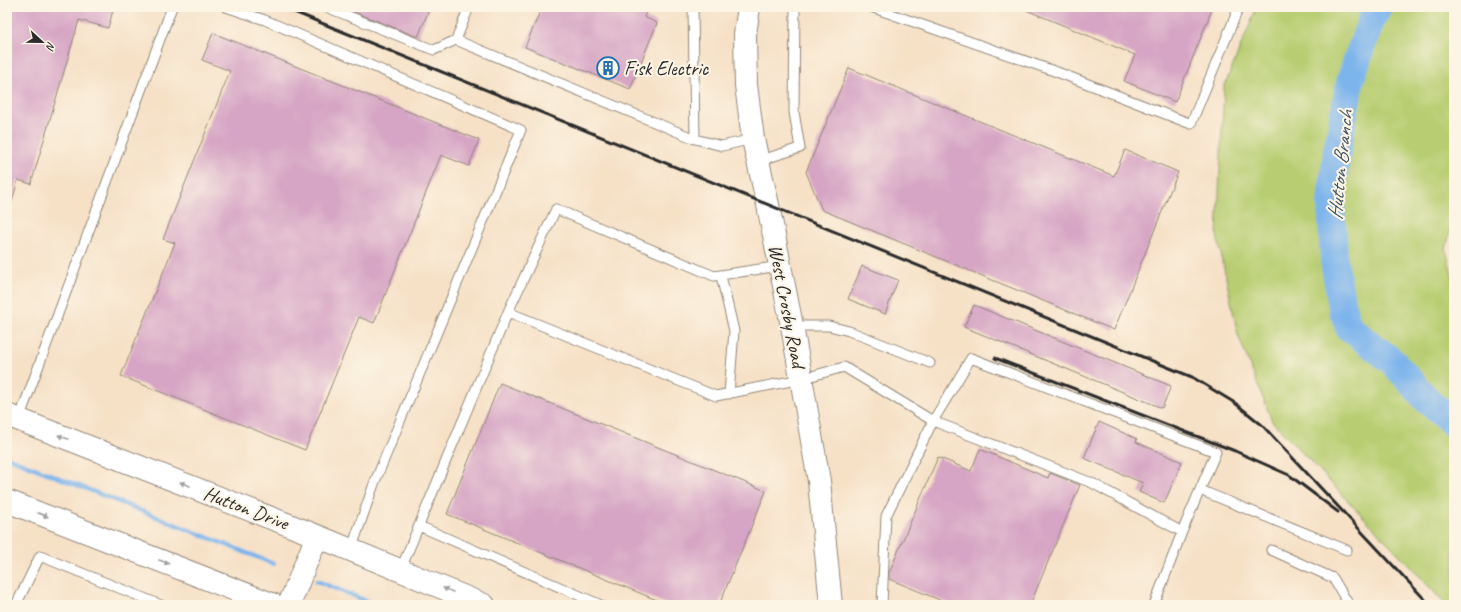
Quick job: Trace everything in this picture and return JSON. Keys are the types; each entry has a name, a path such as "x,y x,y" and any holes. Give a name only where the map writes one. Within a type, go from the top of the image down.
{"street":[{"name":"West Crosby Road","path":"749,7 745,34 746,85 753,139 792,326 819,481 831,605"},
{"name":"Hutton Drive","path":"13,417 317,536 484,605"},
{"path":"7,500 274,605"},
{"path":"289,605 317,536"}],"lane":[{"path":"13,417 172,7"},
{"path":"226,7 264,20 521,130 374,484 351,550"},
{"path":"326,7 434,50 456,40 469,7"},
{"path":"692,7 694,139"},
{"path":"758,161 800,148 794,112 795,7"},
{"path":"871,7 1057,72 1191,124 1239,7"},
{"path":"456,40 694,139 722,146 753,139"},
{"path":"400,571 508,312 556,209 714,276 780,266"},
{"path":"721,276 734,331 729,394"},
{"path":"508,312 716,396 801,379 844,367 933,421 1092,483 1182,532"},
{"path":"792,326 829,326 849,331 930,363"},
{"path":"882,605 886,516 933,421 971,358 1216,452 1182,532 1154,605"},
{"path":"1200,490 1347,550"},
{"path":"419,526 580,601 601,605"},
{"path":"1271,550 1334,578 1349,605"},
{"path":"16,605 40,556 161,605"}],"green space":[{"path":"1257,7 1454,7 1454,211 1446,250 1454,282 1454,605 1446,605 1272,421 1238,335 1217,235 1224,87"}],"building":[{"path":"7,7 114,7 108,28 79,20 31,184 18,180 11,205 7,204"},
{"path":"342,7 430,7 418,37"},
{"name":"Fisk Electric","path":"542,7 648,7 644,17 657,23 630,89 525,47"},
{"path":"1019,7 1213,7 1175,102 1124,81 1135,55"},
{"path":"213,33 479,140 469,166 441,155 374,323 359,317 305,450 121,376 175,243 163,239 230,71 202,60"},
{"path":"849,68 1114,176 1125,150 1178,172 1114,330 822,210 806,172"},
{"path":"862,266 898,280 885,314 848,299"},
{"path":"974,305 1171,386 1162,408 964,327"},
{"path":"500,383 766,491 719,605 669,605 447,514"},
{"path":"1099,422 1137,439 1136,442 1182,462 1164,503 1139,492 1143,483 1084,458"},
{"path":"980,449 1048,478 1050,473 1080,485 1030,605 952,605 889,579 889,573 938,457 971,471"}],"waterway":[{"name":"Hutton Branch","path":"1379,7 1373,16 1350,82 1337,151 1331,203 1334,260 1342,307 1349,328 1392,361 1430,403 1454,424"},
{"path":"7,457 274,564"},
{"path":"317,581 376,605"}],"railway":[{"path":"282,7 1192,377 1235,403 1262,425 1430,605"},
{"path":"995,358 1235,451 1289,475 1338,512"}],"place":[{"name":"Fisk Electric","path":"608,68"}]}
